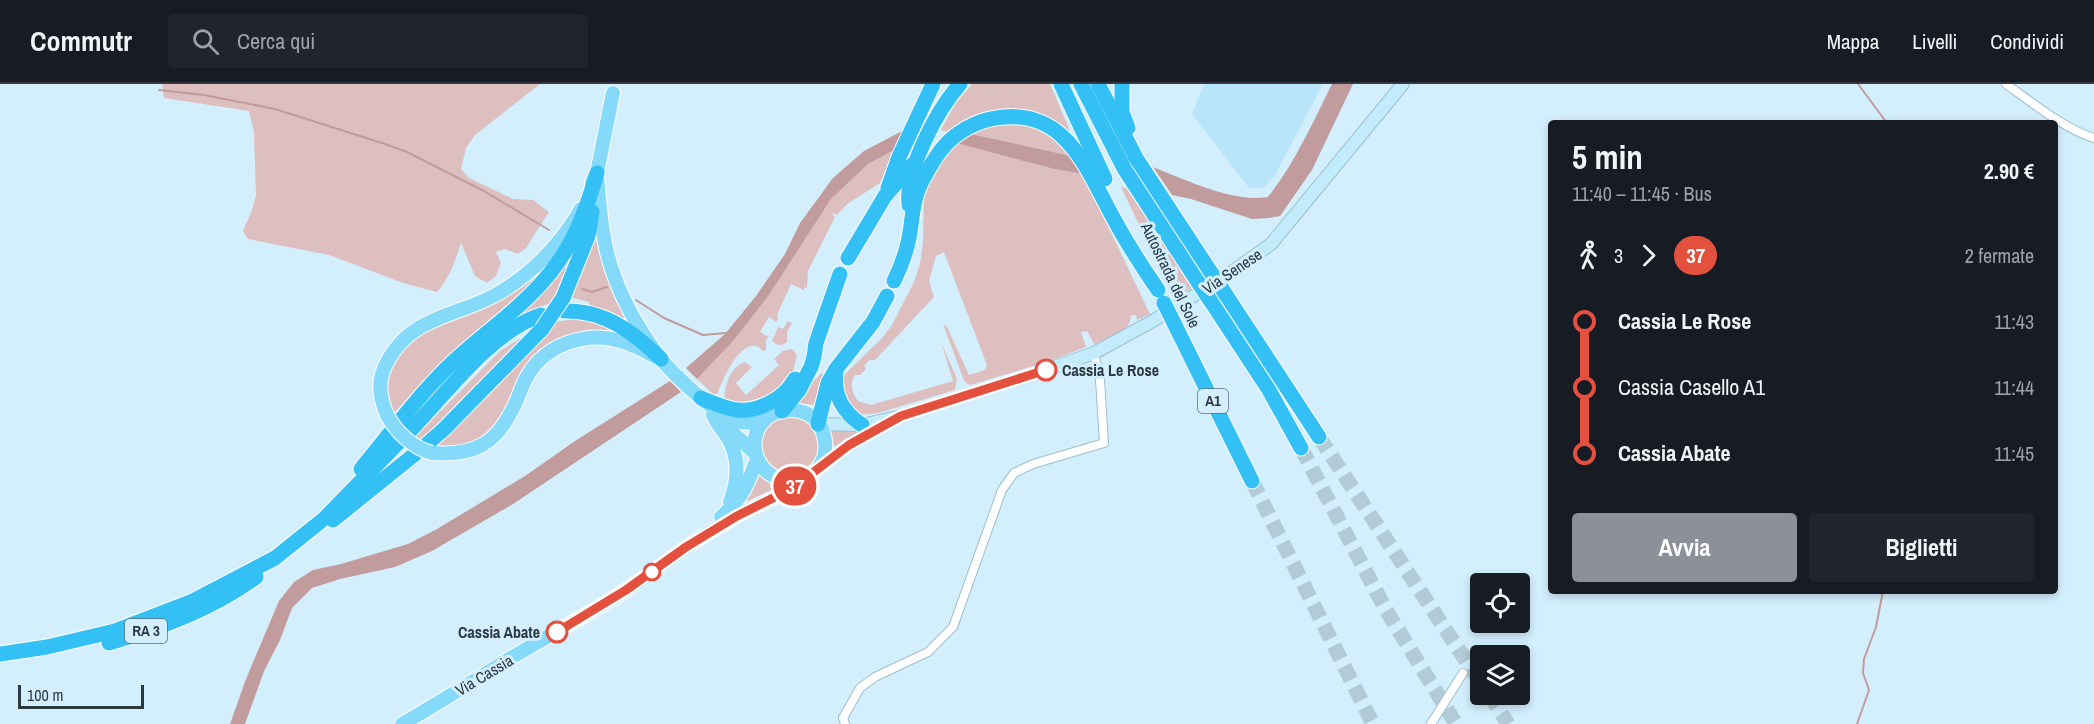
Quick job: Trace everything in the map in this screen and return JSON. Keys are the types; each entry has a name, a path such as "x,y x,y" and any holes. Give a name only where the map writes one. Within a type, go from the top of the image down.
{"highway":[{"path":"848,258 885,196 899,157 933,84"},
{"path":"885,196 907,176 936,121 960,84"},
{"name":"Autostrada del Sole","path":"1061,84 1090,150 1103,187 1161,297 1252,481"},
{"name":"Autostrada del Sole","path":"1081,84 1110,144 1146,204 1269,390 1301,448"},
{"path":"1098,84 1139,156 1190,232 1207,267 1319,436"},
{"path":"1122,84 1122,112 1139,156"},
{"path":"894,281 906,252 917,194 936,158 948,142 968,126 999,117 1029,119 1043,123 1059,133 1072,146 1103,187"},
{"path":"297,541 339,516 425,450 542,322 564,305 588,236 597,173"},
{"path":"397,429 418,398 453,362 526,300 551,272 575,236 585,215 597,173"},
{"path":"907,176 911,220"},
{"path":"782,411 799,390 808,373 840,274"},
{"path":"818,424 828,383 836,369 873,322 886,296"},
{"path":"564,305 616,322 639,338 661,359"},
{"name":"RA 3","path":"0,663 36,659 89,648 152,630 182,618 235,591 254,578 325,518 397,429 506,334 521,324 542,322"},
{"path":"701,398 738,411 751,411 761,407 783,394 792,385 807,354 816,343"},
{"path":"836,369 836,391 839,402 845,411 862,425"},
{"name":"RA 3","path":"0,654 47,647 115,631 194,601 275,558"}],"main road":[{"name":"Via Senese","path":"818,424 862,425 901,416 1037,373 1113,344 1195,296 1271,244 1403,84"},
{"path":"397,429 381,400 379,384 391,354 402,339 415,328 499,293 521,277 559,241 580,211 597,173 614,93"},
{"path":"597,173 604,242 615,280 635,318 661,359 701,398 734,421 743,423 764,421 782,411 798,410 811,416 824,435 826,447 824,459 817,470"},
{"path":"397,429 394,426 406,439 425,450 460,453 473,450 496,435 515,405 529,373 542,358 562,345 588,338 604,338 636,347 661,359"},
{"path":"701,398 735,453 736,486 724,514"},
{"path":"713,415 756,456 763,468 772,476 794,481 805,478"},
{"name":"Via Senese","path":"817,470 849,445 901,416"},
{"name":"Via Cassia","path":"686,547 735,505 742,494 756,456 756,436 764,421"},
{"name":"Via Cassia","path":"402,724 626,590 686,547 737,516 793,488 817,470"}],"street":[{"path":"2006,84 2049,114 2086,136 2094,138"},
{"path":"845,724 843,718 860,688 875,677 928,652 953,627 1002,490 1014,473 1033,464 1104,443 1100,380 1094,353"},
{"path":"1431,724 1463,673"}],"shaded area":[{"path":"162,84 540,84 475,135 466,148 461,169 469,178 513,199 533,200 549,212 526,248 518,254 505,249 496,252 501,263 496,276 487,283 475,276 461,243 449,275 437,292 403,283 329,255 248,239 243,231 256,196 254,132 249,111 164,98"},
{"path":"972,84 1050,84 1070,131 1068,132 1036,113 1013,109 978,114 948,132 941,130 956,103"},
{"path":"1204,84 1323,84 1274,177 1263,188 1249,188 1192,114"},
{"path":"1332,84 1353,84 1312,170 1280,216 1252,219 1172,195 1153,167 1225,194 1254,198 1268,197 1295,156"},
{"path":"986,124 1030,124 1055,136 1071,156 967,133"},
{"path":"906,129 896,149 868,164 831,199 769,295 734,340 697,379 686,368 725,334 756,296 785,254 800,223 833,178 864,151"},
{"path":"967,133 1071,156 1083,174 1054,169 955,143"},
{"path":"955,143 1054,169 1083,174 1150,314 1137,320 1136,315 1131,316 1122,332 1094,344 1087,331 1081,332 1086,347 1047,362 970,385 963,378 943,324 947,327 969,375 985,370 987,365 944,252 936,256 929,281 934,297 875,360 869,360 864,366 866,369 860,375 855,375 852,385 858,401 871,405 953,381 941,342 957,379 955,390 878,413 860,415 846,397 843,376 892,325 914,282 920,264 923,240 924,192 940,159"},
{"path":"896,149 880,183 847,204 837,215 834,213 832,215 835,217 808,271 807,288 804,287 804,290 791,284 777,315 778,319 776,322 769,317 760,332 769,335 766,350 763,351 756,346 742,351 729,368 718,393 714,395 697,379 734,340 769,295 831,199 868,164"},
{"path":"1121,187 1129,189 1195,286 1174,298"},
{"path":"596,221 631,323 611,312 589,306 589,302 570,297"},
{"path":"577,242 574,264 552,302 513,319"},
{"path":"550,260 532,286 425,383 423,382 393,414 387,402 385,387 393,358 412,338"},
{"path":"574,319 590,320 629,337 555,343 516,401 491,430 467,446 433,448 555,322"},
{"path":"788,321 792,323 787,332 787,342 781,345 776,344 772,341 778,327 783,329"},
{"path":"531,332 423,444 414,438 500,351"},
{"path":"792,349 797,355 793,371 787,381 784,379 779,388 770,396 750,405 725,402 725,391 729,379 740,364 745,362 752,367 736,383 746,395 779,365 774,359 783,351"},
{"path":"822,373 824,375 815,405 796,403 805,389"},
{"path":"670,381 681,392 513,504 432,551 395,567 340,579 312,588 292,608 280,640 264,671 245,724 230,724 279,601 294,582 313,570 408,544 437,529 525,476 575,441"},
{"path":"784,416 796,416 811,424 819,439 819,451 811,466 796,474 784,474 769,466 761,451 761,439 769,424"},
{"path":"883,421 839,446 836,447 833,444 829,428"},
{"path":"758,472 764,479 779,487 728,516"}],"waterway":[{"path":"1858,84 1885,120"},
{"path":"159,90 204,95 275,109 385,144 407,152 484,191 549,230"},
{"path":"582,289 592,292 607,287"},
{"path":"636,300 664,318 703,335 726,333"},
{"path":"1857,724 1869,690 1863,673 1864,659 1876,627 1882,594"}],"tunnel":[{"path":"1319,437 1470,667"},
{"path":"1301,448 1386,610 1456,724"},
{"path":"1252,481 1373,724"},
{"path":"1496,705 1508,724"}],"bus line":[{"name":"37","path":"557,632 626,590 686,547 737,516 793,488 849,445 873,430 901,416 1046,370"}],"place":[{"name":"Cassia Le Rose","path":"1046,370"},
{"name":"Cassia Abate","path":"557,632"}]}
